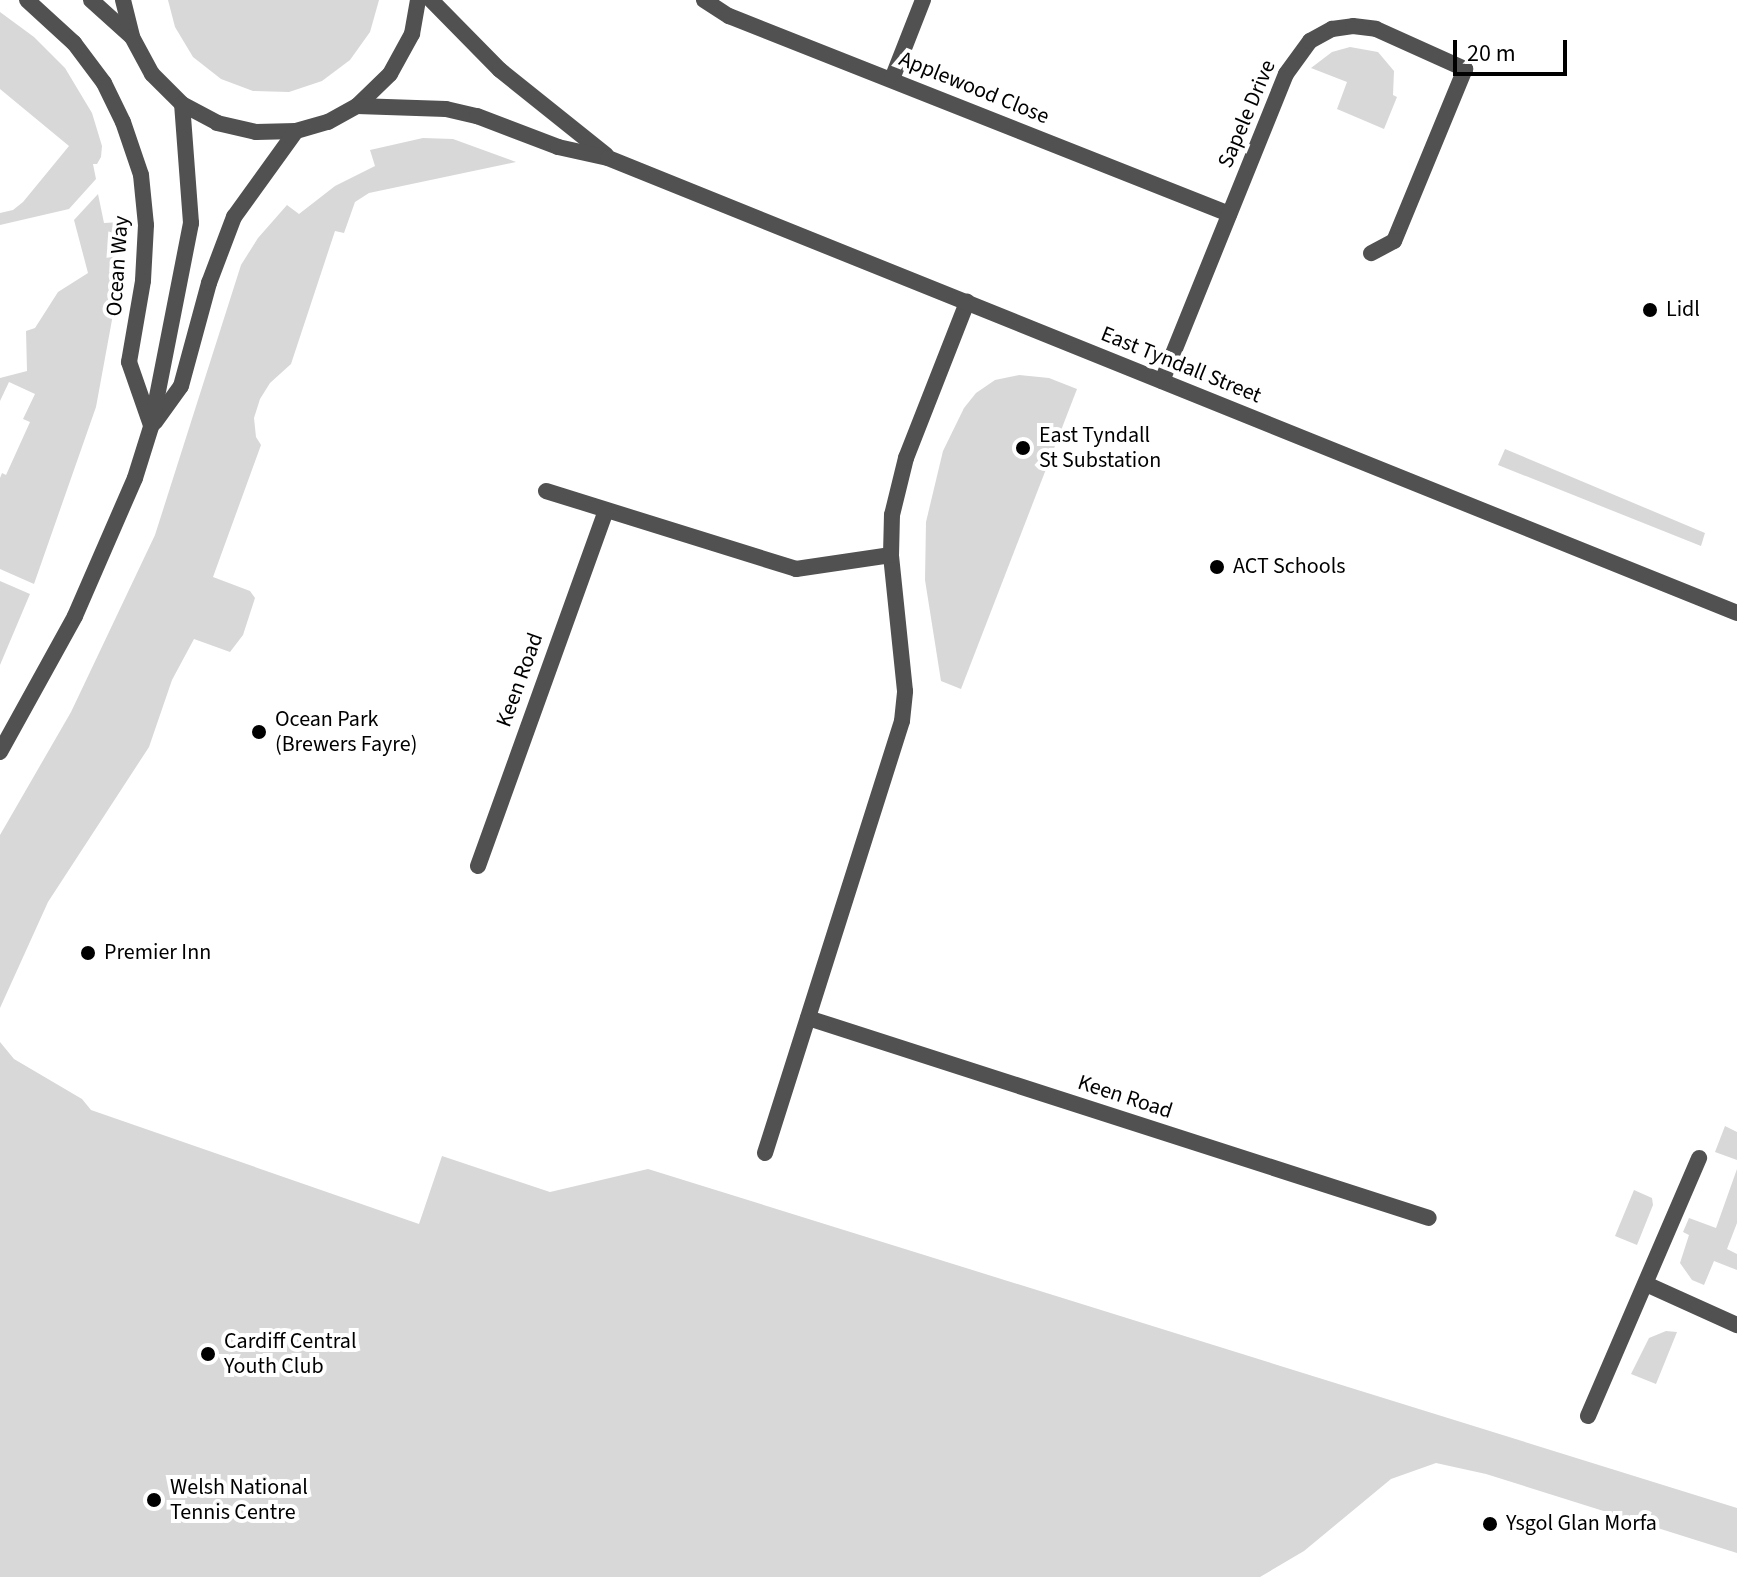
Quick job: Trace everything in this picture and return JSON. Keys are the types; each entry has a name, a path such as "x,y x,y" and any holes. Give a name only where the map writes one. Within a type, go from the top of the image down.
{"street":[{"name":"Ocean Way","path":"27,0 74,43 104,83 123,122 141,175 146,225 143,281 129,362 151,427"},
{"path":"91,0 132,37"},
{"path":"123,0 132,37 152,74 182,104 217,123 256,132 296,131 328,122 357,106 390,74 412,34 418,0"},
{"name":"East Tyndall Street","path":"431,0 500,70 608,158"},
{"name":"Applewood Close","path":"704,0 729,16 1229,214"},
{"path":"892,79 923,0"},
{"name":"Sapele Drive","path":"1162,381 1296,57 1310,41 1332,29 1353,26 1376,29 1465,69 1394,241 1371,253"},
{"path":"0,752 53,659 87,589 135,478 151,427 191,223 182,104"},
{"name":"East Tyndall Street","path":"357,106 446,109 477,116 558,147 608,158 1737,613"},
{"path":"151,427 181,386 209,283 234,217 296,131"},
{"path":"765,1153 902,721 902,649 891,555 892,515 906,458 967,302"},
{"path":"546,491 796,569 891,555"},
{"name":"Keen Road","path":"478,866 606,511"},
{"name":"Keen Road","path":"808,1018 1429,1218"},
{"path":"1588,1416 1699,1158"},
{"path":"1646,1284 1737,1325"}],"shaded area":[{"path":"168,0 379,0 370,32 350,60 322,81 289,92 253,91 221,79 193,57 175,27"},
{"path":"0,12 34,37 65,68 92,113 102,146 101,157 97,164 93,164 96,179 69,209 0,225 0,213 13,210 23,202 69,146 0,89"},
{"path":"1350,47 1378,52 1394,71 1393,95 1397,97 1384,129 1337,109 1347,82 1311,68 1332,52"},
{"path":"423,138 453,139 516,162 369,193 355,202 344,233 335,231 291,364 270,383 260,399 254,418 256,437 261,445 213,577 250,591 255,598 243,635 230,652 194,639 172,680 149,747 48,902 0,1008 0,835 71,712 155,535 241,265 258,238 287,205 299,214 335,186 375,166 370,150"},
{"path":"98,194 104,223 121,222 116,298 96,407 34,584 0,569 0,478 2,473 6,475 30,422 23,419 35,394 9,382 0,401 0,378 27,371 26,331 35,328 58,292 88,273 74,220"},
{"path":"1019,375 1049,378 1077,389 961,689 941,681 925,580 926,522 943,451 964,408 976,393 995,380"},
{"path":"1505,449 1705,533 1701,546 1498,465"},
{"path":"0,581 30,594 0,665"},
{"path":"0,1042 14,1059 82,1099 91,1110 419,1224 442,1156 550,1192 648,1169 1737,1508 1737,1553 1486,1474 1436,1463 1391,1479 1304,1551 1260,1577 0,1577"},
{"path":"1725,1126 1737,1132 1737,1160 1715,1152"},
{"path":"1737,1169 1737,1223 1727,1249 1737,1254 1737,1270 1714,1261 1704,1285 1692,1280 1680,1263 1689,1235 1683,1232 1689,1218 1716,1228"},
{"path":"1634,1190 1652,1198 1653,1205 1637,1245 1615,1236"},
{"path":"1666,1331 1677,1332 1656,1384 1631,1374 1649,1338"}],"place":[{"name":"Lidl","path":"1650,310"},
{"name":"East Tyndall St Substation","path":"1023,448"},
{"name":"ACT Schools","path":"1217,567"},
{"name":"Ocean Park (Brewers Fayre)","path":"259,732"},
{"name":"Premier Inn","path":"88,953"},
{"name":"Cardiff Central Youth Club","path":"208,1354"},
{"name":"Welsh National Tennis Centre","path":"154,1500"},
{"name":"Ysgol Glan Morfa","path":"1490,1524"}]}
